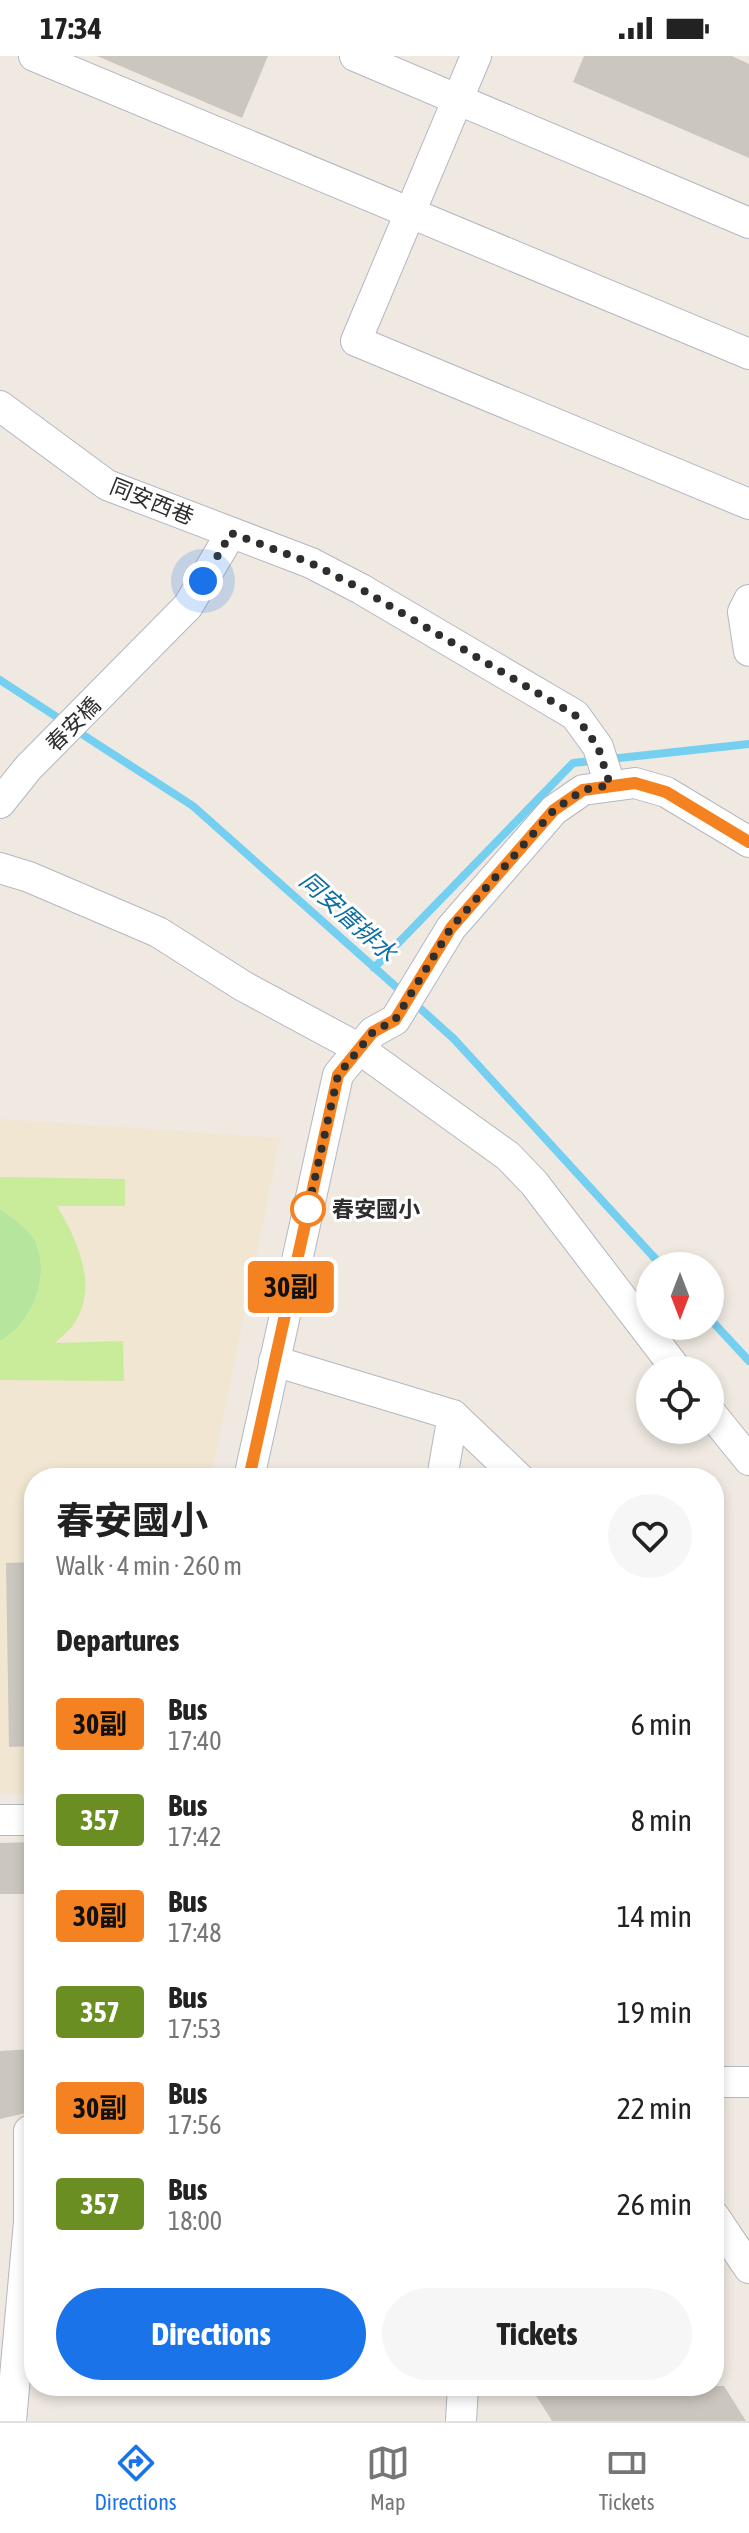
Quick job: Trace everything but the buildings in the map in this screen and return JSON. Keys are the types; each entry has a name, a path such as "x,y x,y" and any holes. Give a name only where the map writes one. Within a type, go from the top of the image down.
{"street":[{"path":"34,56 749,354"},
{"path":"355,56 749,223"},
{"path":"476,56 356,341 749,504"},
{"name":"同安西巷","path":"0,406 107,485 311,563 361,589 575,715 598,747 610,785"},
{"name":"春安橋","path":"0,803 28,768 188,606 231,533"},
{"path":"749,600 743,612 749,651"},
{"path":"251,1468 338,1075 373,1032 395,1020 451,928 554,810 583,790 635,783 666,792 749,842"},
{"path":"0,868 29,877 158,932 243,986 358,1048 508,1156 534,1183 666,1356"},
{"path":"274,1361 453,1415 509,1468"},
{"path":"444,1468 453,1415"},
{"path":"724,1429 749,1460"},
{"path":"0,1820 24,1820"},
{"path":"724,2082 749,2082"},
{"path":"21,2134 24,2167"},
{"path":"724,2231 749,2268"},
{"path":"11,2421 24,2277"},
{"path":"461,2421 462,2396"}],"shaded area":[{"name":"春安國小","path":"0,1119 280,1138 213,1468 24,1468 24,1793 0,1794"}],"green space":[{"path":"0,1177 125,1179 125,1206 57,1206 83,1264 85,1295 71,1327 55,1343 123,1341 124,1381 0,1380 0,1341 29,1312 41,1271 33,1238 0,1209"},
{"path":"0,1209 33,1238 41,1271 29,1312 0,1341"}],"waterway":[{"name":"同安厝排水","path":"0,680 63,721"},
{"name":"同安厝排水","path":"74,729 193,806 403,993"},
{"path":"374,968 573,763 749,744"},
{"name":"同安厝排水","path":"413,1002 454,1039 649,1252"},
{"name":"同安厝排水","path":"724,1334 749,1361"}],"bus line":[{"name":"30副","path":"251,1468 338,1075 373,1032 395,1020 451,928 554,810 583,790 635,783 666,792 749,842"}],"place":[{"name":"春安國小","path":"308,1209"}],"route":[{"path":"203,581 231,533 311,563 361,589 575,715 598,747 610,785 583,790 554,810 451,928 395,1020 373,1032 338,1075 306,1218 308,1209"}]}
